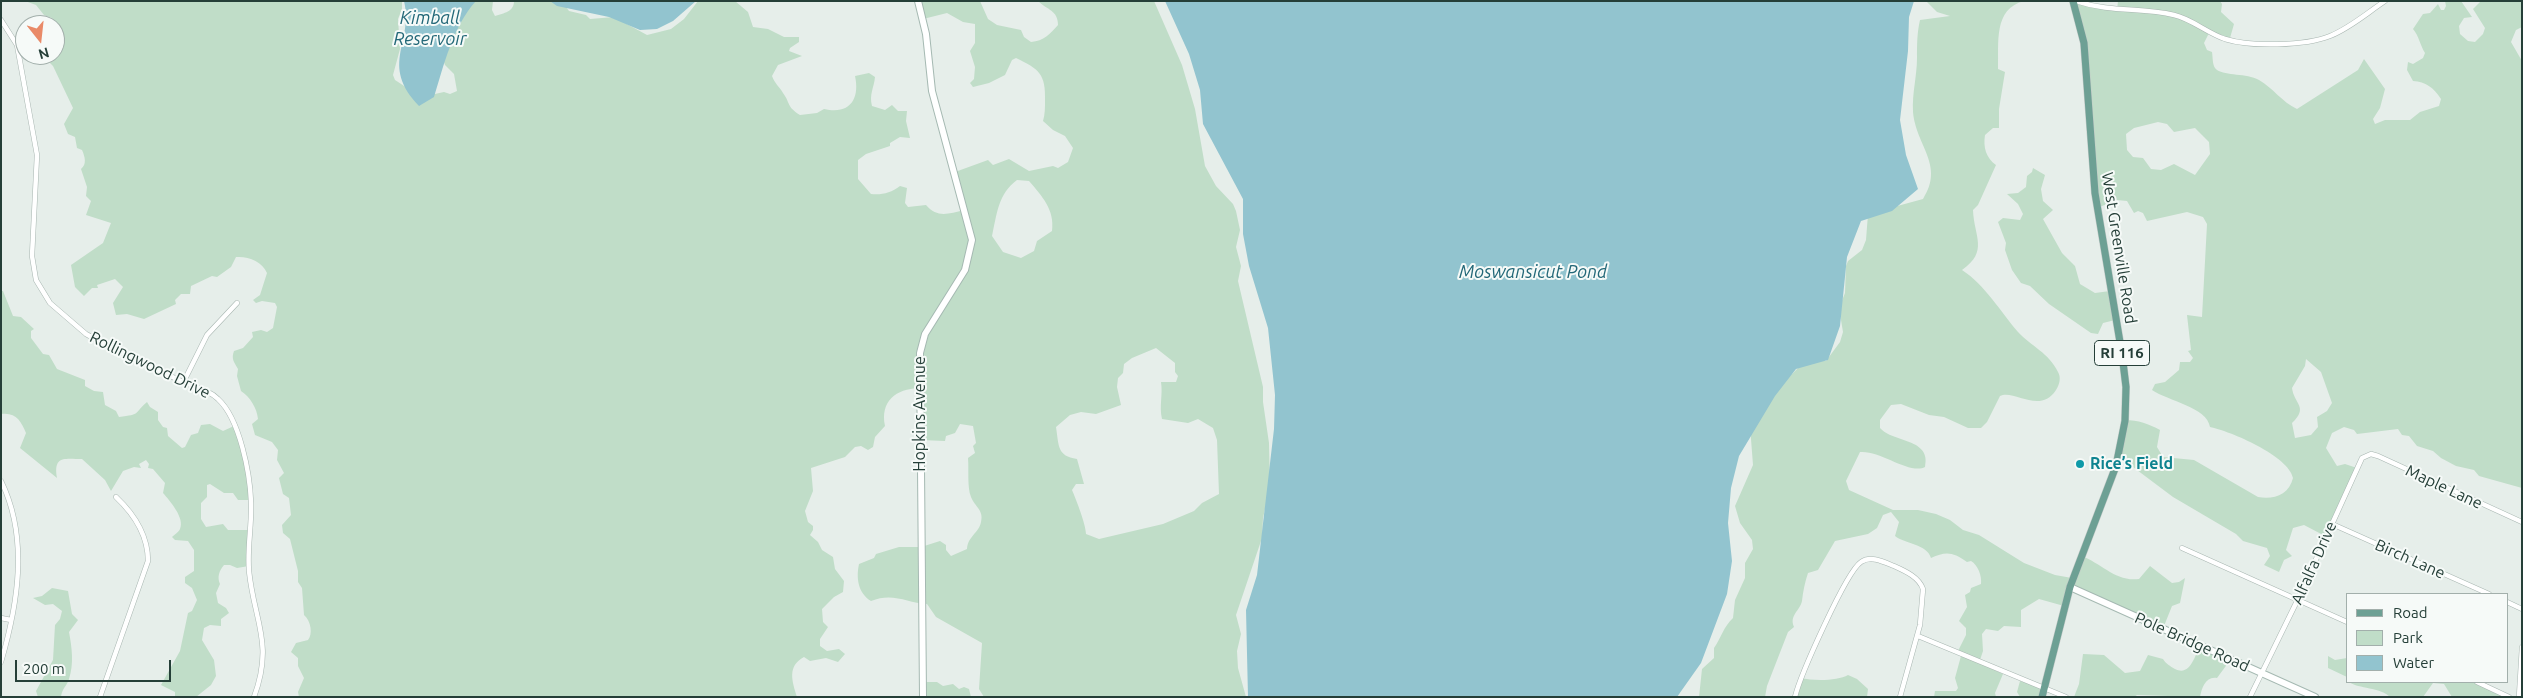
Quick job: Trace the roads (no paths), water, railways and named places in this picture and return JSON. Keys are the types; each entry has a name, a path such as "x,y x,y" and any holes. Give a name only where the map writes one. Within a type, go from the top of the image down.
{"main road":[{"name":"West Greenville Road","path":"2042,697 2070,587 2116,466 2125,420 2126,387 2097,211 2084,44 2074,1"}],"street":[{"name":"Hopkins Avenue","path":"918,1 926,34 932,90 972,240 965,270 925,334 920,353 923,697"},
{"path":"2074,1 2109,10 2175,15 2227,40 2260,43 2308,42 2331,36 2385,1"},
{"name":"Rollingwood Drive","path":"1,20 17,46 37,155 32,256 33,268 39,286 50,303 86,334 183,383 205,390 219,400 234,425 248,472 251,502 249,568 264,640 264,657 254,697"},
{"path":"183,383 207,334 237,302"},
{"name":"Maple Lane","path":"2366,455 2378,456 2522,522"},
{"name":"Alfalfa Drive","path":"2250,697 2298,599 2362,458 2366,455"},
{"path":"1,481 11,509 18,549 17,599 1,662"},
{"path":"102,696 148,561 148,549 143,534 124,504 116,497"},
{"name":"Birch Lane","path":"2332,524 2487,593"},
{"path":"2182,548 2346,622"},
{"path":"1795,697 1803,669 1838,598 1856,567 1862,561 1882,561 1914,577 1921,584 1924,597 1918,636 1900,697"},
{"name":"Pole Bridge Road","path":"2070,587 2314,697"},
{"path":"2508,602 2522,609"},
{"path":"1,618 12,620"},
{"path":"1918,636 2066,697"},
{"path":"2519,697 2522,647"},
{"path":"2479,683 2510,697"}],"water":[{"name":"Kimball Reservoir","path":"404,1 476,1 455,34 434,97 419,106 407,91 401,78 399,65 405,29"},
{"path":"550,1 696,1 673,21 657,29 640,30 609,17 557,6"},
{"name":"Moswansicut Pond","path":"1165,1 1914,1 1909,17 1908,51 1900,120 1906,155 1918,189 1892,211 1861,221 1847,257 1840,326 1828,360 1796,369 1775,396 1739,456 1731,488 1728,523 1732,561 1727,594 1701,663 1677,697 1248,697 1246,610 1257,575 1274,429 1275,395 1268,328 1249,266 1243,234 1243,199 1203,124 1200,90 1189,54"}],"place":[{"name":"Rice’s Field","path":"2080,464"}]}
